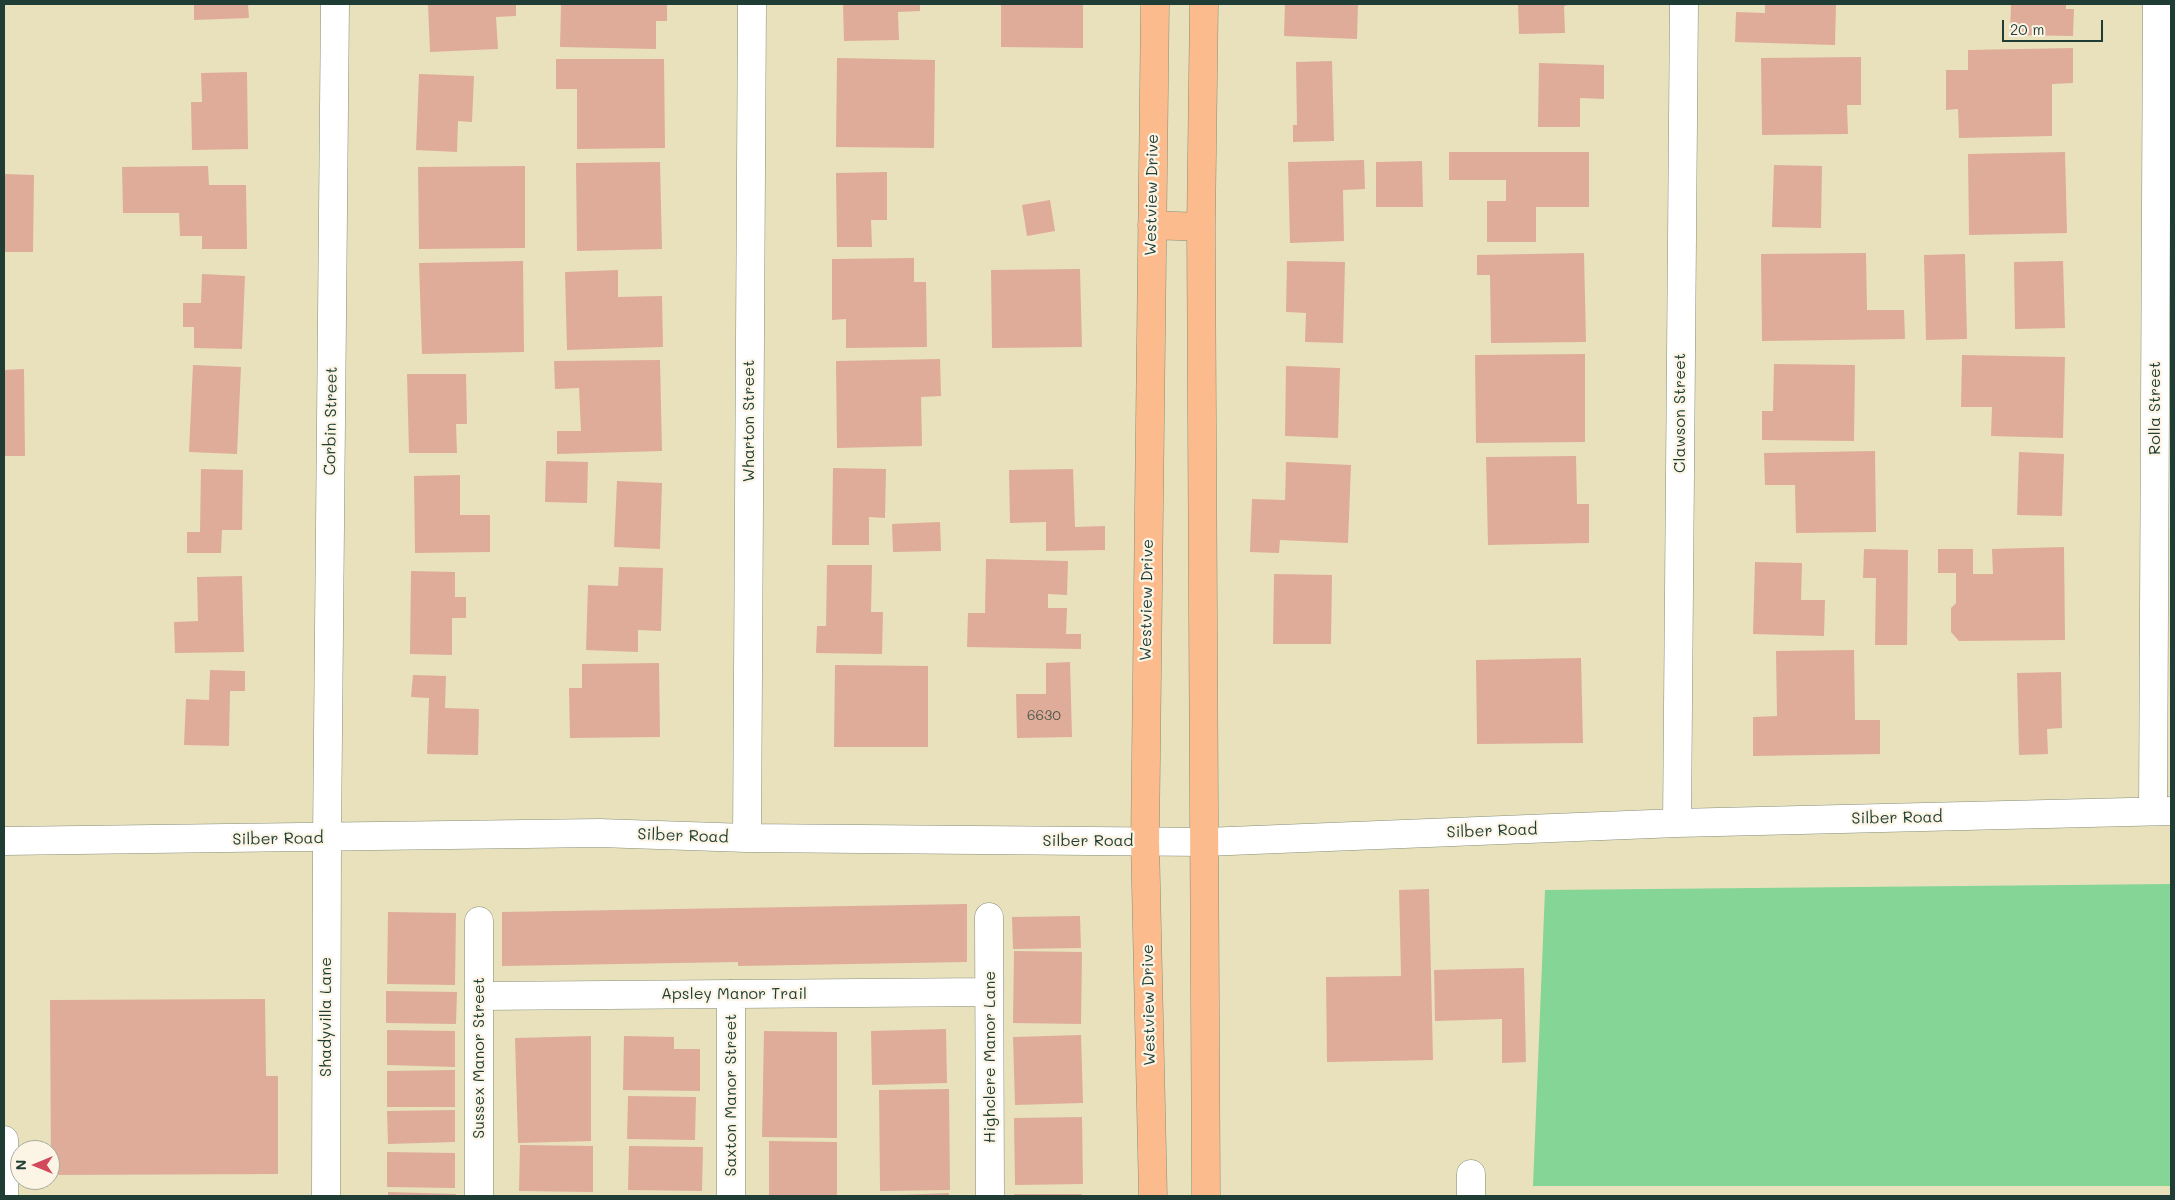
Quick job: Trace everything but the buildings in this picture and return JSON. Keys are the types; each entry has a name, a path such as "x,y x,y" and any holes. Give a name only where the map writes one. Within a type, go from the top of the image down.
{"main road":[{"name":"Westview Drive","path":"1153,1196 1145,841 1154,4"},
{"path":"1204,4 1201,227 1206,842 1206,1196"},
{"path":"1152,225 1201,227"}],"street":[{"name":"Corbin Street","path":"326,838 335,4"},
{"name":"Wharton Street","path":"747,838 752,4"},
{"name":"Clawson Street","path":"1677,823 1684,4"},
{"name":"Rolla Street","path":"2157,4 2162,811"},
{"name":"Silber Road","path":"4,841 598,833 747,838 1206,842 1677,823 2162,811"},
{"name":"Shadyvilla Lane","path":"326,838 326,1196"},
{"name":"Highclere Manor Lane","path":"988,917 990,1196"},
{"name":"Sussex Manor Street","path":"479,921 479,1196"},
{"name":"Apsley Manor Trail","path":"479,996 989,992"},
{"name":"Saxton Manor Street","path":"731,994 731,1196"},
{"path":"4,1140 4,1196"}],"green space":[{"path":"2171,884 2171,1186 1533,1186 1545,890"}]}
